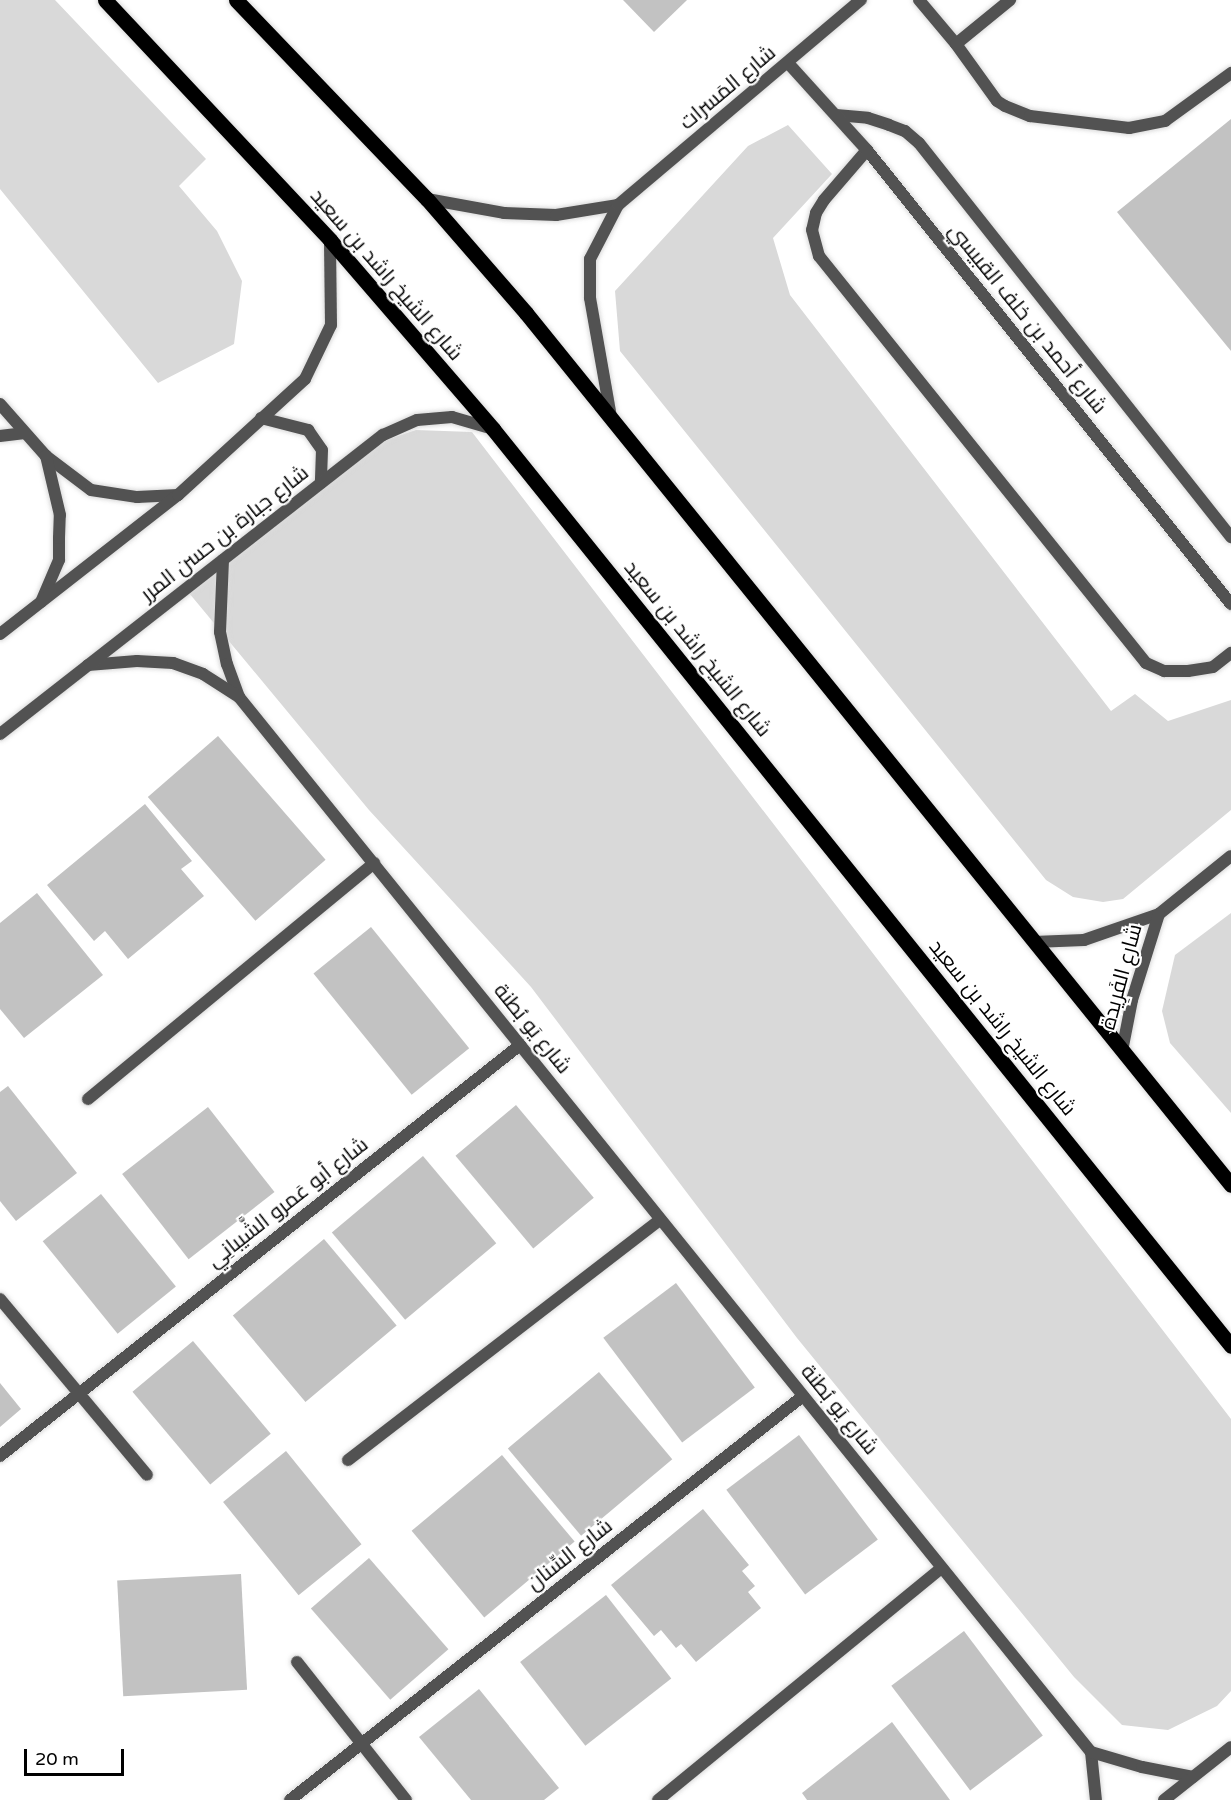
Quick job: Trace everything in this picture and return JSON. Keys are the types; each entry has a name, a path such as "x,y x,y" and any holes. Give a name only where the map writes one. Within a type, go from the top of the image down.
{"main road":[{"name":"شارع الشيخ راشد بن سعيد","path":"105,0 330,240 492,429 1231,1346"},
{"path":"236,0 427,200 526,314 1231,1185"}],"street":[{"name":"شارع المَسرات","path":"611,420 590,298 590,259 618,204 861,0"},
{"path":"919,0 998,100 1005,106 1030,116 1129,128 1165,121 1231,73"},
{"path":"956,44 1010,0"},
{"name":"شارع أحمد بن خلف القبيسي","path":"788,63 867,150 1231,604"},
{"path":"836,114 868,118 889,125 905,131 920,143 1231,537"},
{"path":"867,150 824,200 816,213 812,230 819,256 1146,663 1164,671 1188,671 1213,667 1231,653"},
{"name":"شارع المَسرات","path":"427,200 504,213 556,215 618,204"},
{"path":"0,634 178,495 305,379 331,325 330,240"},
{"path":"0,404 46,456 91,490 137,497 178,495"},
{"path":"261,417 308,430 322,450 321,483"},
{"name":"شارع جبارة بن حسن المرر","path":"0,734 383,435 417,420 452,417 492,429"},
{"path":"0,436 25,433"},
{"path":"41,602 59,560 60,515 46,456"},
{"name":"شارع يَو بُطنة","path":"224,560 220,632 226,664 239,697 1091,1752"},
{"name":"شارع يَو بُطنة","path":"88,665 137,661 173,663 202,674 239,697"},
{"name":"شارع الفَرِيدة","path":"1034,942 1084,940 1159,914 1231,856"},
{"path":"88,1099 374,863"},
{"name":"شارع الفَرِيدة","path":"1122,1051 1132,1000 1159,914"},
{"name":"شارع أبو عَمرو الشَّيبانِي","path":"0,1455 520,1045"},
{"path":"348,1460 660,1220"},
{"path":"0,1299 80,1391 147,1475"},
{"name":"شارع السِّنان","path":"290,1800 803,1396"},
{"path":"658,1800 941,1568"},
{"path":"297,1662 406,1800"},
{"path":"1164,1800 1231,1747"},
{"path":"1096,1800 1091,1752 1142,1767 1193,1777"}],"shaded area":[{"path":"0,0 55,0 206,159 179,186 217,231 242,281 234,344 158,383 0,189"},
{"path":"788,125 832,174 773,238 790,295 1111,711 1135,694 1168,721 1231,700 1231,810 1123,899 1103,902 1073,897 1046,880 620,351 615,291 748,146"},
{"path":"416,430 472,432 1231,1419 1231,1691 1217,1706 1168,1730 1122,1725 1074,1677 797,1338 531,987 369,810 189,593 377,443"},
{"path":"1231,913 1231,1113 1170,1043 1162,1011 1175,955"}],"building":[{"path":"623,0 687,0 654,32"},
{"path":"1231,119 1231,351 1117,212"},
{"path":"218,736 326,860 255,921 148,797"},
{"path":"145,804 192,861 181,869 204,896 128,959 105,931 94,941 47,885"},
{"path":"37,893 103,975 24,1038 0,1009 0,923"},
{"path":"371,927 469,1048 412,1095 313,974"},
{"path":"8,1086 77,1173 16,1221 0,1201 0,1092"},
{"path":"516,1105 594,1198 533,1248 455,1156"},
{"path":"208,1107 274,1192 189,1259 122,1174"},
{"path":"423,1156 496,1243 405,1320 332,1232"},
{"path":"101,1194 176,1286 118,1334 43,1241"},
{"path":"324,1239 397,1326 305,1402 233,1315"},
{"path":"676,1283 755,1388 682,1442 603,1338"},
{"path":"193,1341 271,1434 210,1484 132,1392"},
{"path":"599,1372 672,1459 581,1536 508,1448"},
{"path":"0,1383 21,1409 0,1427"},
{"path":"799,1435 878,1540 805,1594 726,1490"},
{"path":"286,1451 362,1544 299,1595 223,1502"},
{"path":"502,1455 575,1542 484,1617 412,1531"},
{"path":"703,1509 749,1565 742,1571 755,1586 748,1592 761,1608 696,1662 681,1644 676,1648 661,1630 654,1636 611,1585"},
{"path":"369,1558 448,1649 390,1700 311,1609"},
{"path":"241,1574 247,1690 123,1696 117,1580"},
{"path":"606,1595 671,1679 585,1746 520,1662"},
{"path":"964,1631 1043,1736 970,1790 891,1686"},
{"path":"479,1689 559,1788 544,1800 471,1800 419,1737"},
{"path":"892,1722 950,1800 807,1800 802,1793"}]}
